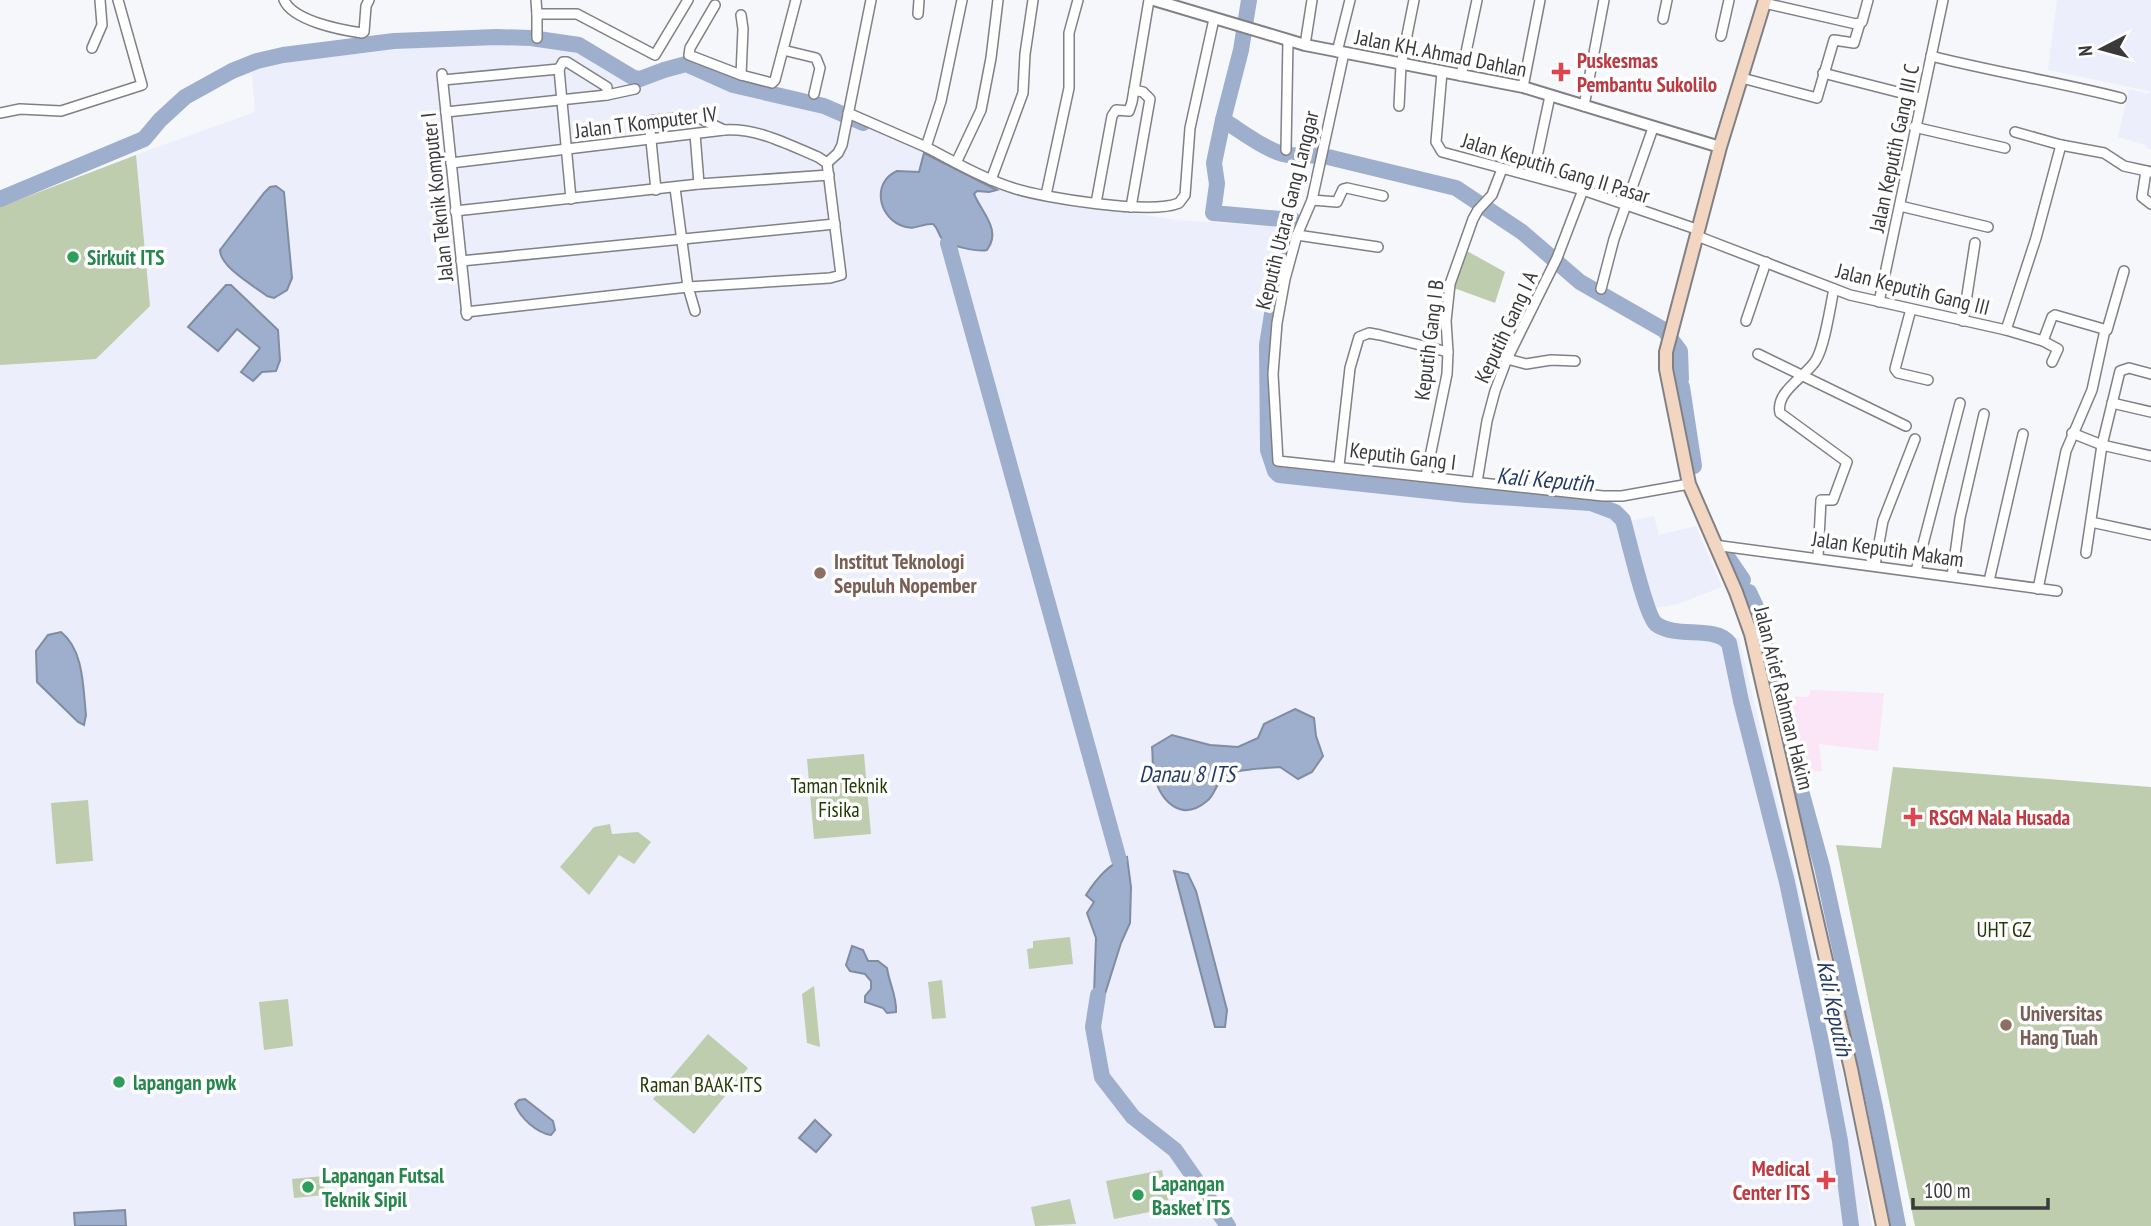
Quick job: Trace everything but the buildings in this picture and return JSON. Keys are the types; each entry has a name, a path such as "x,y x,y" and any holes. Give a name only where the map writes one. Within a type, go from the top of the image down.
{"main road":[{"name":"Jalan Arief Rahman Hakim","path":"1765,2 1720,147 1665,362 1689,484 1745,615 1765,689 1851,1069 1883,1226"}],"street":[{"path":"92,48 103,25 100,0"},
{"path":"0,113 20,109 61,111 142,85 118,0"},
{"path":"284,0 288,8 304,17 359,33 365,32 367,2"},
{"path":"536,0 537,38"},
{"path":"537,14 577,14 655,55 688,0"},
{"path":"715,5 690,48 689,55 741,75 774,82 796,0"},
{"path":"688,287 841,275 827,163 842,145 871,0"},
{"path":"918,14 919,0"},
{"path":"926,147 941,102 962,0"},
{"path":"956,163 981,110 998,0"},
{"path":"991,180 1023,93 1025,54 1033,0"},
{"path":"1046,195 1069,88 1069,33 1078,0"},
{"path":"1096,203 1112,116 1116,110 1129,111 1132,102 1151,0"},
{"name":"Jalan KH. Ahmad Dahlan","path":"1151,0 1305,45 1522,87 1720,147"},
{"path":"1305,45 1312,0"},
{"name":"Keputih Utara Gang Langgar","path":"1278,461 1274,348 1283,290 1297,235 1312,200 1350,0"},
{"path":"1399,106 1401,65 1414,0"},
{"path":"1461,76 1477,0"},
{"path":"1522,87 1540,0"},
{"path":"1584,106 1604,0"},
{"path":"1663,19 1667,0"},
{"path":"1721,36 1728,0"},
{"path":"1742,78 1817,98 1834,40 1854,43 1868,0"},
{"name":"Jalan Keputih Gang III C","path":"1878,302 1943,0"},
{"path":"1765,2 1860,23"},
{"path":"741,15 741,75"},
{"path":"847,116 926,147 991,180 1016,189 1148,209 1173,206 1185,195 1190,128 1214,19"},
{"path":"1286,150 1289,40"},
{"path":"783,50 816,58 820,68 814,94"},
{"path":"1931,56 2121,98"},
{"path":"571,199 560,99 559,69 563,62 607,87 607,94"},
{"name":"Jalan Teknik Komputer I","path":"559,69 443,77 467,314 688,287"},
{"name":"Jalan Keputih Gang II Pasar","path":"1442,72 1437,148 1446,153 1583,190 1698,233"},
{"path":"1823,73 1921,98"},
{"path":"446,112 635,89"},
{"path":"1131,207 1150,99 1143,92 1134,90"},
{"path":"1534,176 1550,96"},
{"path":"656,190 648,124 650,120 695,117 724,130"},
{"path":"1914,127 2005,148"},
{"path":"1601,289 1614,239 1653,128"},
{"name":"Jalan T Komputer IV","path":"451,163 742,129 755,131 827,163"},
{"path":"2015,132 2061,145 2096,150 2124,166 2148,172 2142,197 2151,204"},
{"path":"695,134 699,184"},
{"path":"2006,330 2036,238 2061,145"},
{"name":"Keputih Gang I B","path":"1426,476 1447,374 1446,321 1450,284 1478,210 1489,199 1502,169"},
{"path":"455,211 699,184 829,175"},
{"path":"676,188 688,287 695,311"},
{"path":"1312,200 1337,202 1343,189 1347,188 1383,196"},
{"name":"Keputih Gang I A","path":"1478,482 1487,421 1507,359 1557,258 1583,190"},
{"path":"1900,206 1988,227"},
{"path":"461,261 835,224"},
{"name":"Jalan Keputih Gang III","path":"1698,233 1834,289 2043,341"},
{"path":"1297,235 1378,247"},
{"path":"1963,321 1975,243"},
{"path":"1746,321 1766,262"},
{"path":"2038,589 2064,460 2072,433 2092,390 2105,330 2108,329 2124,271"},
{"path":"1818,557 1821,500 1832,501 1847,461 1779,410 1787,391 1815,362 1834,289"},
{"path":"1911,309 1895,372 1928,380"},
{"path":"2052,362 2058,349 2043,341 2055,315 2105,330"},
{"path":"1339,466 1350,368 1357,339 1366,333 1448,352"},
{"path":"1758,354 1906,426"},
{"path":"1507,359 1526,364 1551,360 1576,361"},
{"path":"2086,553 2102,445 2122,369 2129,368 2151,374"},
{"path":"1916,571 1960,402"},
{"path":"2112,403 2151,412"},
{"path":"1952,576 1960,518 1984,414"},
{"path":"2072,433 2102,445 2151,456"},
{"path":"1989,582 2022,434"},
{"path":"1875,565 1883,521 1915,439"},
{"name":"Keputih Gang I","path":"1278,461 1614,496 1689,484"},
{"path":"2091,522 2151,535"},
{"name":"Jalan Keputih Makam","path":"1714,545 2057,591"}],"shaded area":[{"path":"2057,0 2151,0 2151,149 2118,137 2129,89 2149,94 2149,91 2048,70"},
{"name":"Institut Teknologi Sepuluh Nopember","path":"528,43 578,49 640,84 681,71 846,121 916,138 1002,184 1049,200 1177,220 1285,227 1264,340 1262,420 1268,471 1623,510 1651,608 1630,521 1654,516 1659,535 1696,526 1722,587 1678,604 1650,609 1658,636 1739,638 1855,1126 1872,1226 0,1226 0,207 255,112 251,65 413,48"},
{"path":"1810,690 1884,693 1878,751 1819,744 1822,771 1797,774 1778,696 1809,697"}],"green space":[{"name":"Sirkuit ITS","path":"136,155 150,306 96,359 0,365 0,207"},
{"path":"1467,251 1505,272 1495,303 1454,288"},
{"name":"Taman Teknik Fisika","path":"864,754 871,834 814,839 807,759"},
{"name":"UHT GZ","path":"1893,767 2151,787 2151,1226 1915,1226 1836,845 1881,848"},
{"path":"88,800 93,861 56,864 51,803"},
{"path":"610,824 612,834 638,832 651,842 634,864 619,855 589,895 560,867 594,827"},
{"path":"1070,937 1073,964 1029,969 1027,949 1033,948 1033,941"},
{"path":"942,980 946,1018 932,1019 928,982"},
{"path":"814,986 820,1047 807,1043 802,994"},
{"path":"288,999 293,1046 264,1050 259,1002"},
{"name":"Raman BAAK-ITS","path":"708,1034 748,1068 694,1134 653,1099"},
{"name":"Lapangan Basket ITS","path":"1162,1170 1170,1208 1114,1219 1106,1181"},
{"name":"Lapangan Futsal Teknik Sipil","path":"323,1176 325,1195 294,1198 292,1179"},
{"path":"1070,1199 1076,1224 1035,1226 1031,1207"}],"water":[{"path":"924,153 997,190 977,191 974,194 992,229 991,243 987,250 950,244 942,239 933,224 905,227 887,214 881,198 884,183 897,171 919,172"},
{"path":"276,186 284,192 292,278 287,290 274,298 246,282 231,269 221,256 220,250 264,193 270,187"},
{"path":"226,285 231,285 278,330 280,360 276,371 262,372 253,381 241,372 260,348 237,329 218,351 188,327"},
{"path":"61,632 74,649 81,670 86,715 84,725 37,682 36,651 48,635"},
{"name":"Danau 8 ITS","path":"1295,709 1314,718 1316,736 1323,756 1312,772 1298,779 1280,767 1231,773 1223,778 1207,801 1189,810 1173,806 1161,793 1154,774 1152,747 1172,735 1210,745 1238,747 1258,738 1264,724"},
{"path":"1127,857 1131,887 1130,923 1104,997 1094,994 1096,938 1087,913 1094,902 1086,895 1104,872"},
{"path":"1174,871 1188,874 1196,891 1227,1010 1225,1027 1215,1027"},
{"path":"852,946 863,950 868,961 878,961 887,968 896,1012 887,1013 883,1008 865,1002 865,996 871,989 871,981 865,974 850,971 846,965"},
{"path":"525,1099 553,1121 555,1130 551,1135 535,1128 521,1114 515,1104"},
{"path":"815,1120 831,1135 816,1152 799,1138"},
{"path":"125,1210 126,1226 75,1226 74,1213"}],"waterway":[{"path":"1249,0 1241,50 1223,120 1280,153 1328,157 1456,188 1522,232 1580,282 1664,330 1680,351 1681,379"},
{"path":"0,199 144,139 185,97 232,71 283,55 394,41 497,37 531,38 579,45 634,78 640,79 686,64 733,85 824,106 863,123"},
{"name":"Kali Keputih","path":"1223,120 1214,163 1217,184 1213,213 1293,220 1267,345 1268,450 1275,471 1279,475 1467,495 1591,503 1615,512 1623,520 1642,592 1656,624 1674,631 1714,635 1729,643 1787,882 1822,1047 1840,1141 1851,1226"},
{"path":"948,243 1119,860"},
{"path":"1682,387 1694,466"},
{"path":"1724,552 1743,580"},
{"name":"Kali Keputih","path":"1749,592 1756,607 1822,867 1875,1107 1898,1226"},
{"path":"1098,995 1093,1027 1102,1077 1133,1117 1175,1150 1228,1226"}],"place":[{"name":"Puskesmas Pembantu Sukolilo","path":"1561,72"},
{"name":"Sirkuit ITS","path":"73,257"},
{"name":"Institut Teknologi Sepuluh Nopember","path":"820,573"},
{"name":"RSGM Nala Husada","path":"1913,817"},
{"name":"Universitas Hang Tuah","path":"2006,1025"},
{"name":"lapangan pwk","path":"119,1082"},
{"name":"Medical Center ITS","path":"1826,1180"},
{"name":"Lapangan Futsal Teknik Sipil","path":"308,1187"},
{"name":"Lapangan Basket ITS","path":"1138,1195"}]}
